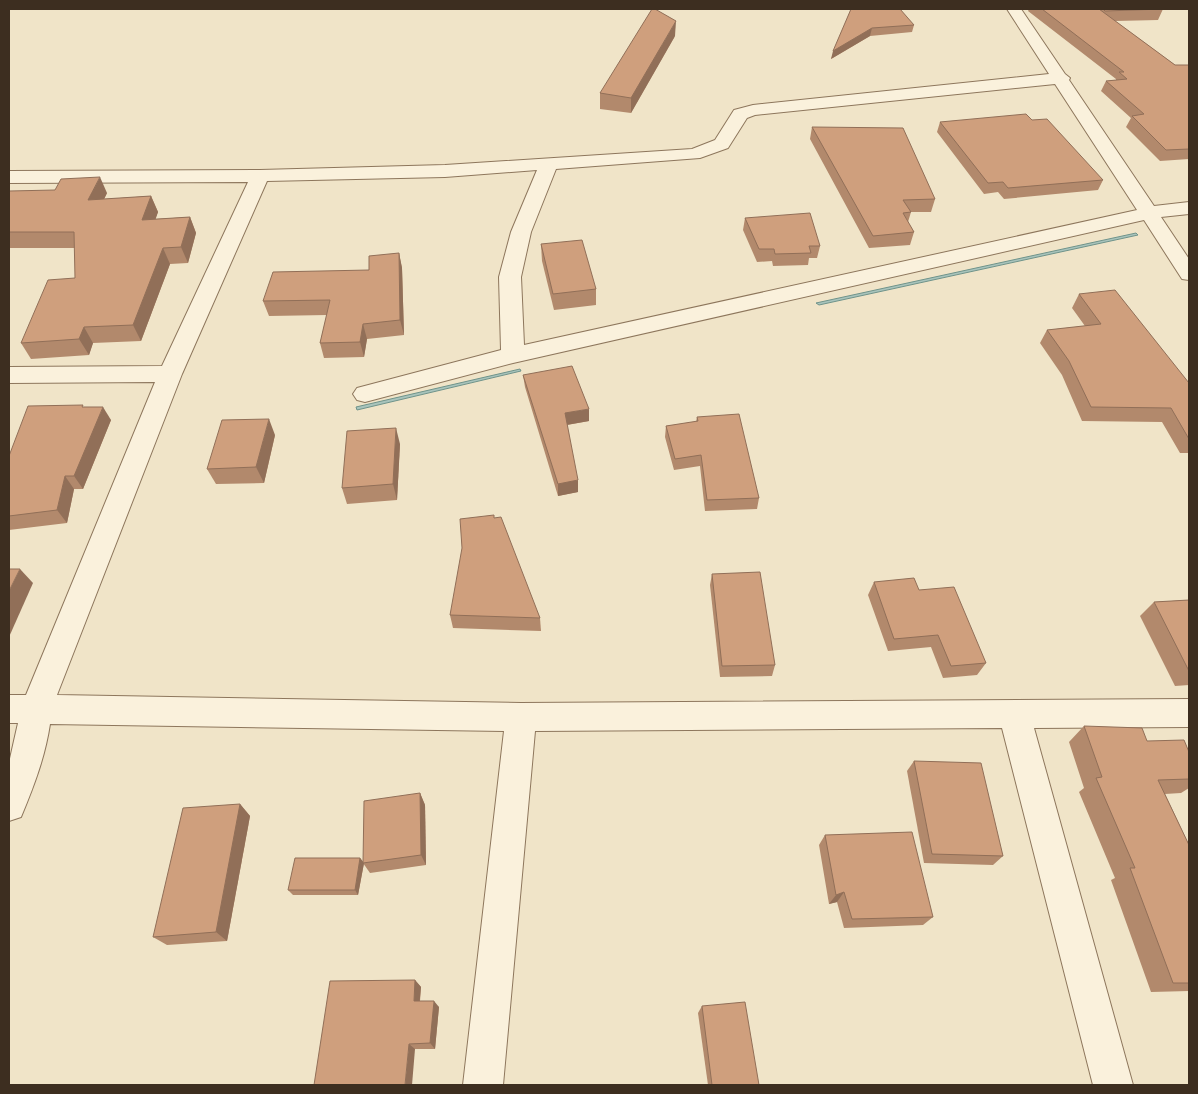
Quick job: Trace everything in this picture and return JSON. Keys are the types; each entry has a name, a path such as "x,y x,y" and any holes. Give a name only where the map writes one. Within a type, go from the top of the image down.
{"street":[{"path":"1014,9 1062,78 1189,274"},
{"path":"9,177 260,176 445,171 548,166 694,154 706,152 722,144 740,114 753,110 1062,78"},
{"path":"513,356 510,277 521,232 548,166"},
{"path":"9,805 29,755 22,709 260,176"},
{"path":"365,394 513,356 1149,213 1189,208"},
{"path":"9,375 170,374"},
{"path":"22,709 521,718 1189,713"},
{"path":"1014,714 1113,1085"},
{"path":"483,1085 521,718"}],"water":[{"path":"1136,233 1138,235 819,305 816,303"},
{"path":"520,369 521,371 357,410 356,407"}],"building":[{"path":"652,9 676,21 631,98 600,93"},
{"path":"851,9 900,9 914,25 872,28 833,51"},
{"path":"1042,9 1099,9 1175,65 1189,65 1189,149 1166,150 1132,116 1144,114 1106,81 1127,79 1119,72 1124,72"},
{"path":"1103,9 1162,9 1105,11"},
{"path":"1026,114 1032,120 1047,119 1103,180 1008,188 1003,182 988,183 940,122"},
{"path":"812,127 903,128 935,199 903,200 911,212 903,213 914,232 873,236"},
{"path":"100,177 88,200 151,196 142,220 190,217 181,247 163,248 133,325 84,327 79,339 21,343 48,280 75,278 74,232 9,232 9,191 55,190 61,179"},
{"path":"810,213 820,246 809,246 811,253 775,254 774,249 759,249 745,218"},
{"path":"582,240 596,289 553,294 541,244"},
{"path":"399,253 400,320 363,324 360,342 320,343 330,300 263,301 273,272 369,270 369,256"},
{"path":"1115,290 1189,383 1189,439 1171,408 1091,407 1069,361 1047,330 1101,324 1079,294"},
{"path":"572,366 589,409 565,413 578,480 558,484 523,375"},
{"path":"83,405 82,407 103,407 74,476 65,476 57,510 9,516 9,456 28,406"},
{"path":"739,414 759,498 707,500 701,455 675,459 666,426 698,421 697,417"},
{"path":"269,419 256,467 207,469 222,420"},
{"path":"396,428 393,484 342,488 347,431"},
{"path":"494,515 494,518 501,517 540,618 450,615 462,548 460,519"},
{"path":"9,569 20,569 9,591"},
{"path":"760,572 775,665 722,666 712,574"},
{"path":"914,578 919,590 954,587 986,663 951,666 938,635 894,639 874,582"},
{"path":"1189,600 1189,671 1154,602"},
{"path":"1084,726 1142,728 1147,741 1184,740 1189,752 1189,779 1158,780 1189,845 1189,983 1173,983 1130,868 1135,868 1096,778 1102,777"},
{"path":"914,761 981,763 1003,856 932,854"},
{"path":"420,793 421,855 363,863 364,801"},
{"path":"240,804 216,932 153,937 183,808"},
{"path":"912,832 933,917 852,919 844,892 836,895 825,835"},
{"path":"295,858 360,858 355,890 288,890"},
{"path":"415,980 414,1001 434,1001 430,1043 409,1044 405,1085 314,1085 330,981"},
{"path":"745,1002 759,1085 712,1085 702,1006"}]}
